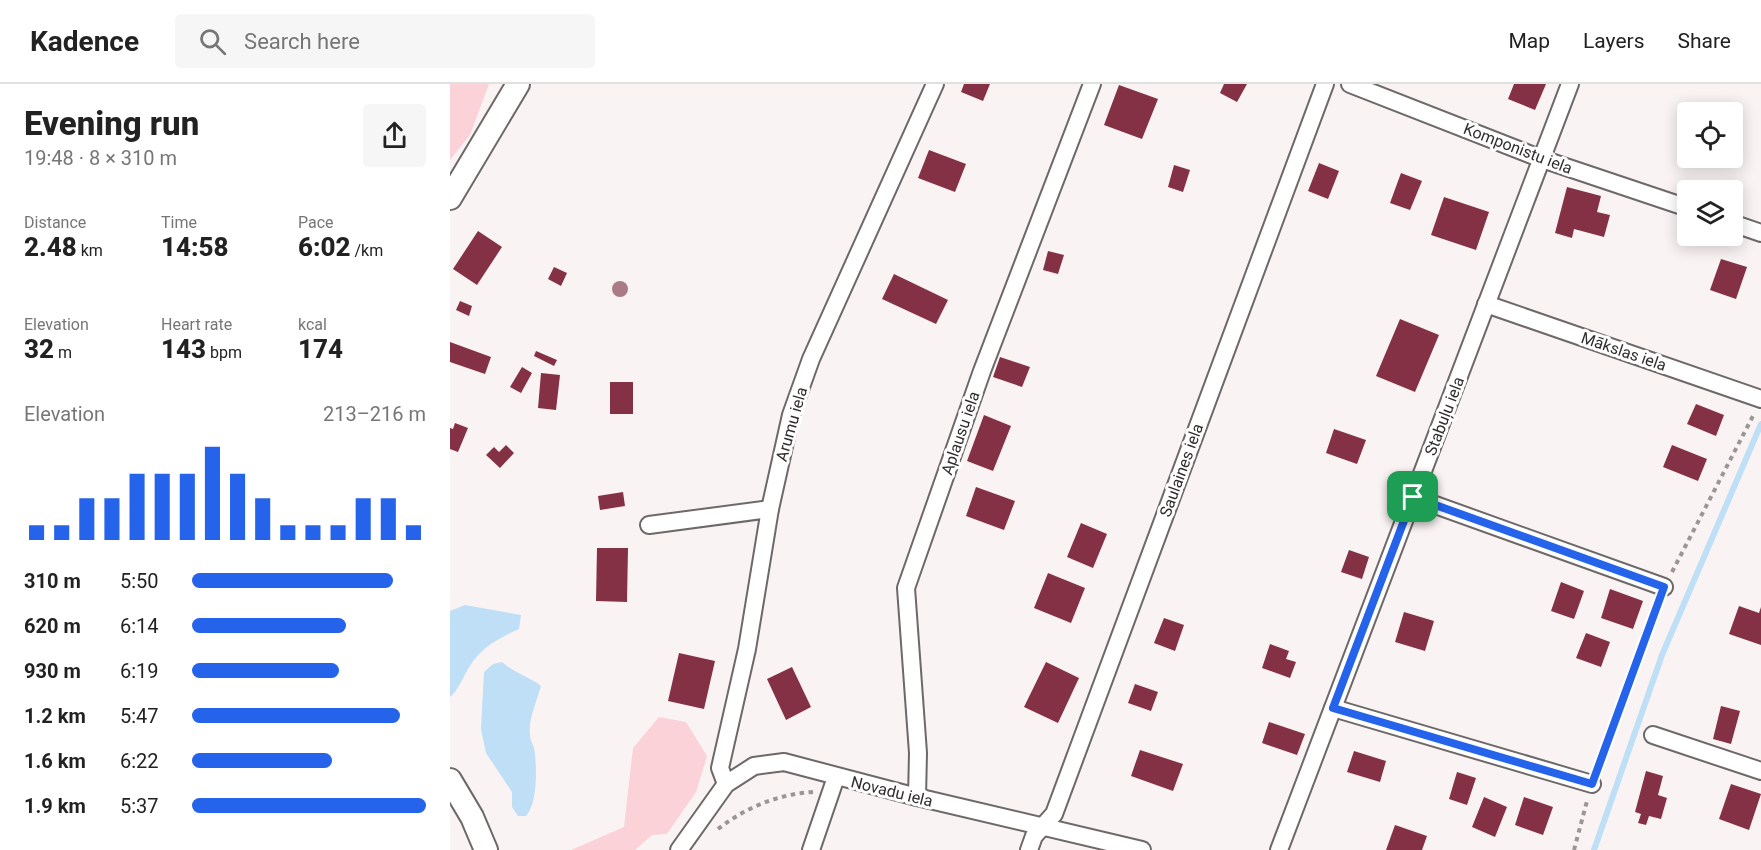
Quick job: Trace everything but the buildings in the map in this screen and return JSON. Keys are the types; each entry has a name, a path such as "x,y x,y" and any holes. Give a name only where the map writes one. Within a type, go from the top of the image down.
{"street":[{"path":"450,198 518,84"},
{"name":"Arumu iela","path":"726,784 720,768 747,649 770,509 785,435 812,359 935,84"},
{"name":"Aplausu iela","path":"917,797 918,753 906,588 982,370 1092,84"},
{"name":"Saulaines iela","path":"1029,850 1034,836 1054,814 1325,84"},
{"name":"Komponistu iela","path":"1350,84 1542,159 1677,204"},
{"name":"Stabuļu iela","path":"1279,850 1570,84"},
{"path":"1743,227 1761,233"},
{"name":"Mākslas iela","path":"1486,304 1758,405"},
{"path":"1413,497 1664,587"},
{"path":"649,525 770,509"},
{"path":"1333,708 1592,784"},
{"path":"1653,735 1761,771"},
{"name":"Novadu iela","path":"679,850 726,784 754,766 784,762 834,784 917,797 1142,850"},
{"path":"450,780 472,817 486,850"},
{"path":"811,850 834,784"}],"path":[{"path":"1574,850 1592,784 1664,587 1758,405"},
{"path":"713,832 737,814 765,802 834,784"}],"shaded area":[{"path":"450,84 489,84 470,135 450,160"},
{"path":"659,717 686,722 707,756 696,792 667,834 652,835 635,850 571,850 624,827 633,748"}],"water":[{"path":"465,605 521,615 519,629 496,641 478,655 450,697 450,611"},
{"path":"502,662 541,686 530,723 530,737 535,755 536,784 533,802 526,816 518,816 512,807 512,792 486,753 481,729 484,672 493,664"}],"waterway":[{"path":"1594,850 1662,655 1761,424"}],"route":[{"path":"1413,497 1664,587 1592,784 1333,708 1413,497"}]}
